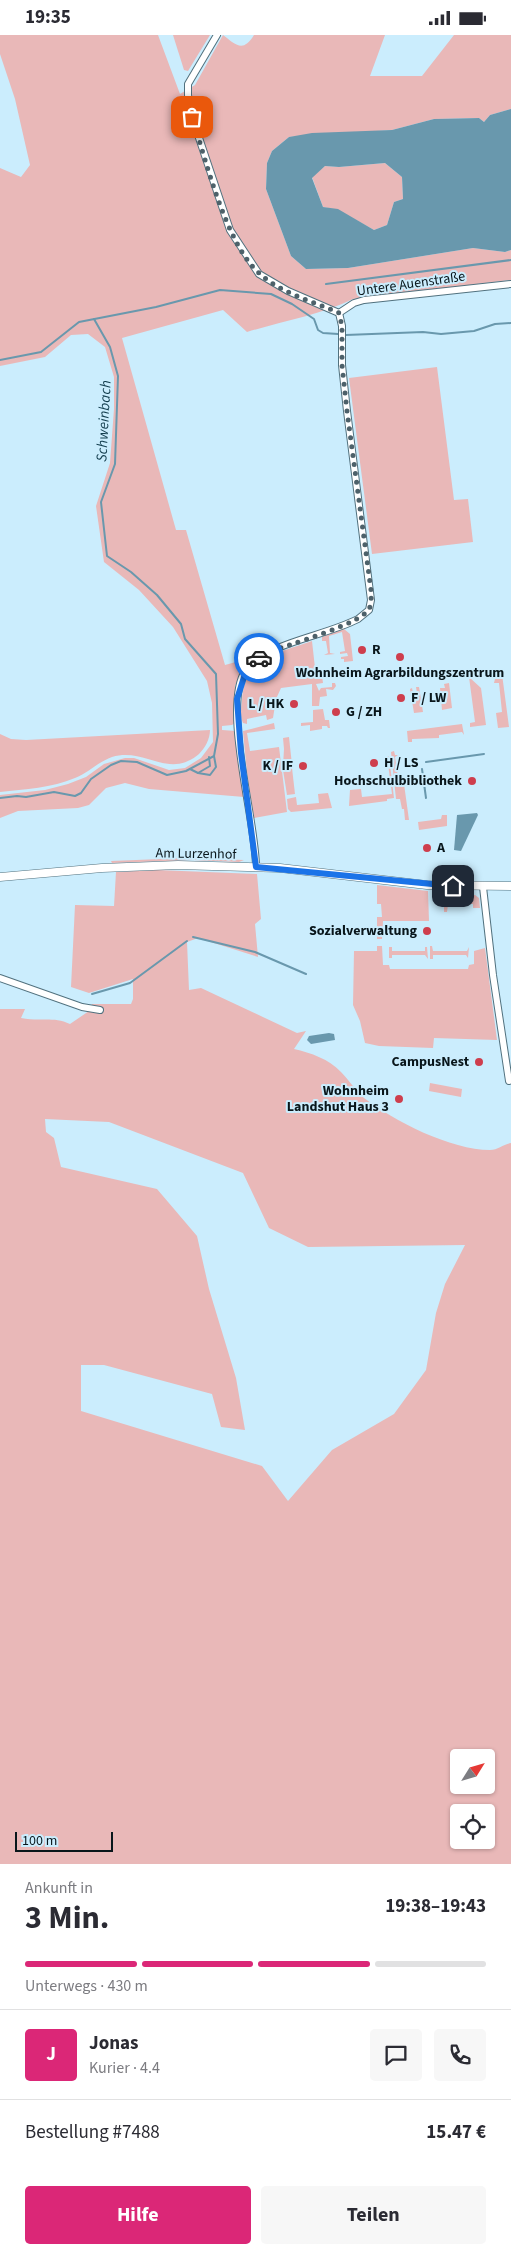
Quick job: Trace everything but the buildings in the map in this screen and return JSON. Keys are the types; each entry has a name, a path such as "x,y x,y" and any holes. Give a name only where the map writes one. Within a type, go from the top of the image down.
{"street":[{"path":"217,35 188,83 192,117 230,230 259,274 288,291 339,313 342,330 347,411 371,590 369,610 358,619 269,652 253,662 242,678 237,699 238,727 256,867"},
{"name":"Untere Auenstraße","path":"339,313 354,303 364,300 511,284"},
{"name":"Am Lurzenhof","path":"0,877 139,866 256,867 419,884 483,887 511,886"},
{"path":"483,887 492,975 509,1081"},
{"path":"0,978 82,1007 100,1010"}],"shaded area":[{"path":"0,35 158,35 180,94 195,85 223,35 236,44 243,46 254,35 385,35 370,76 422,76 454,35 511,35 511,109 490,115 484,122 479,118 434,119 392,130 289,137 272,151 267,163 266,189 291,256 306,269 348,268 473,248 505,252 511,250 511,280 353,299 314,314 247,332 223,310 122,338 176,530 186,530 225,665 243,660 245,662 235,686 236,722 232,725 222,726 222,730 236,731 244,797 149,789 125,783 106,788 89,805 78,808 18,811 0,818 0,795 45,790 68,784 86,777 104,764 125,758 134,758 169,770 185,768 201,758 213,742 212,703 207,681 173,627 139,590 104,562 96,506 110,463 114,409 114,377 105,347 88,334 71,335 45,357 0,366 0,168 21,177 30,165 15,99 0,54"},
{"path":"173,35 210,35 188,71 184,70"},
{"path":"385,163 402,177 403,199 394,202 387,225 374,230 338,210 323,207 312,177 325,166 339,167"},
{"path":"437,367 454,500 468,499 473,542 372,554 349,378"},
{"path":"344,629 350,634 353,661 344,662 344,659 341,659 341,657 348,656 347,653 340,654 340,652 345,651 342,632 329,636 330,653 335,654 324,655 328,653 326,641 322,641 322,637"},
{"path":"312,641 316,677 322,676 323,683 316,684 319,691 321,688 332,687 332,683 335,683 336,686 333,690 326,689 327,696 320,697 319,706 312,706 312,684 281,688 276,699 273,718 267,720 266,715 247,719 247,724 243,723 241,709 244,686 249,674 265,659"},
{"path":"502,674 509,727 498,728 496,713 502,712 499,683 494,683 496,675"},
{"path":"469,677 481,688 486,725 470,727 470,723 475,722"},
{"path":"449,683 452,708 442,710 440,688 445,688 444,684"},
{"path":"416,687 419,687 423,712 414,713 410,689 412,688 413,693 417,693"},
{"path":"323,709 325,720 329,720 330,728 322,726 322,729 310,731 310,725 301,726 301,723 313,722 313,710"},
{"path":"274,723 275,729 247,733 250,751 279,747 287,812 254,818 243,731"},
{"path":"462,724 464,735 462,732 439,735 439,738 412,739 412,742 408,742 407,731"},
{"path":"210,730 208,740 203,749 188,761 167,764 124,755 112,757 80,776 57,784 0,792 0,734 11,739 26,740"},
{"path":"289,737 292,765 283,766 283,738"},
{"path":"394,751 395,755 398,755 395,757 399,784 404,784 409,820 405,820 404,809 402,809 400,799 396,799 391,752"},
{"path":"387,756 389,756 394,798 387,799 387,801 349,806 350,790 361,789 362,797 392,794"},
{"path":"292,768 295,794 287,795 283,770"},
{"path":"328,793 332,808 291,812 288,809 287,799 296,797 297,805 319,803 318,794"},
{"path":"442,815 447,815 447,826 419,830 418,822 441,819"},
{"path":"186,858 244,860 239,862 192,860 112,863 111,861"},
{"path":"157,870 257,874 261,919 255,924 258,957 198,938 187,942 189,990 201,988 297,1033 306,1031 294,1049 331,1063 364,1098 407,1125 441,1140 475,1149 493,1150 511,1143 511,1864 0,1864 0,1009 25,1009 21,1018 58,1020 70,1024 89,1011 92,1004 131,1004 133,999 133,979 89,993 71,987 75,905 114,906 116,872","holes":["45,1119 109,1122 243,1173 269,1228 308,1247 465,1245 445,1284 436,1313 426,1370 394,1414 332,1450 288,1501 262,1466 81,1411 81,1365 104,1365 212,1394 221,1427 245,1430 236,1378 209,1289 197,1236 157,1189 61,1167 54,1138 46,1132"]},
{"path":"377,885 428,891 429,921 383,921 382,939 377,939 377,917 382,917 381,904 377,904"},
{"path":"444,893 475,895 479,898 480,908 473,908 473,904 448,904 447,912 444,912"},
{"path":"377,946 382,946 383,965 389,965 390,969 468,969 469,965 474,964 474,951 485,948 497,1040 434,1038 433,1048 379,1046 365,1043 360,1021 353,1005 354,951 377,951"},
{"path":"430,946 432,946 433,951 467,951 469,947 468,958 466,955 433,955 433,959 430,959"},
{"path":"389,947 392,947 392,951 425,951 425,947 427,947 428,959 425,955 392,955 392,958 389,958"},
{"path":"430,1083 462,1089 461,1097 429,1091"}],"water":[{"path":"511,109 511,250 505,252 473,248 348,268 306,269 291,256 266,189 267,163 272,151 289,137 312,133 392,130 434,119 479,118 484,122 490,115","holes":["385,163 402,177 403,199 394,202 387,225 374,230 338,209 323,207 312,178 325,166 339,167"]},
{"path":"477,813 478,815 461,851 454,850 457,815"},
{"path":"334,1034 335,1040 311,1044 307,1040 309,1036"}],"waterway":[{"name":"Schweinbach","path":"326,284 511,260"},
{"name":"Schweinbach","path":"0,360 41,352 79,322 156,307 220,290 271,294 292,304 314,319 318,330 323,333 338,334"},
{"name":"Schweinbach","path":"0,798 26,797 54,792 75,796 81,793 91,779 111,765 121,761 137,762 167,775 186,771 214,756 218,734 216,674 185,639 181,624 157,595 131,572 107,556 101,502 115,464 118,376 110,347 94,319"},
{"name":"Schweinbach","path":"346,335 423,332 441,334 474,331 495,324 511,323"},
{"path":"426,762 484,754"},
{"path":"198,773 210,775 216,767 214,756"},
{"path":"190,769 198,773 210,766 209,757"},
{"path":"422,769 426,798"},
{"path":"193,937 255,952 306,974"},
{"path":"92,994 130,983 187,941"}],"way so far":[{"path":"192,117 230,230 246,256 259,274 270,282 297,296 339,313 342,326 342,365 371,590 370,607 365,614 350,623 269,652 259,658"}],"place":[{"name":"R","path":"362,650"},
{"name":"Wohnheim Agrarbildungszentrum","path":"400,657"},
{"name":"F / LW","path":"401,698"},
{"name":"L / HK","path":"294,704"},
{"name":"G / ZH","path":"336,712"},
{"name":"H / LS","path":"374,763"},
{"name":"K / IF","path":"303,766"},
{"name":"Hochschulbibliothek","path":"472,781"},
{"name":"A","path":"427,848"},
{"name":"Sozialverwaltung","path":"427,931"},
{"name":"CampusNest","path":"479,1062"},
{"name":"Wohnheim Landshut Haus 3","path":"399,1099"}],"route":[{"path":"259,658 253,662 242,678 237,699 238,727 256,867 453,886"}]}
